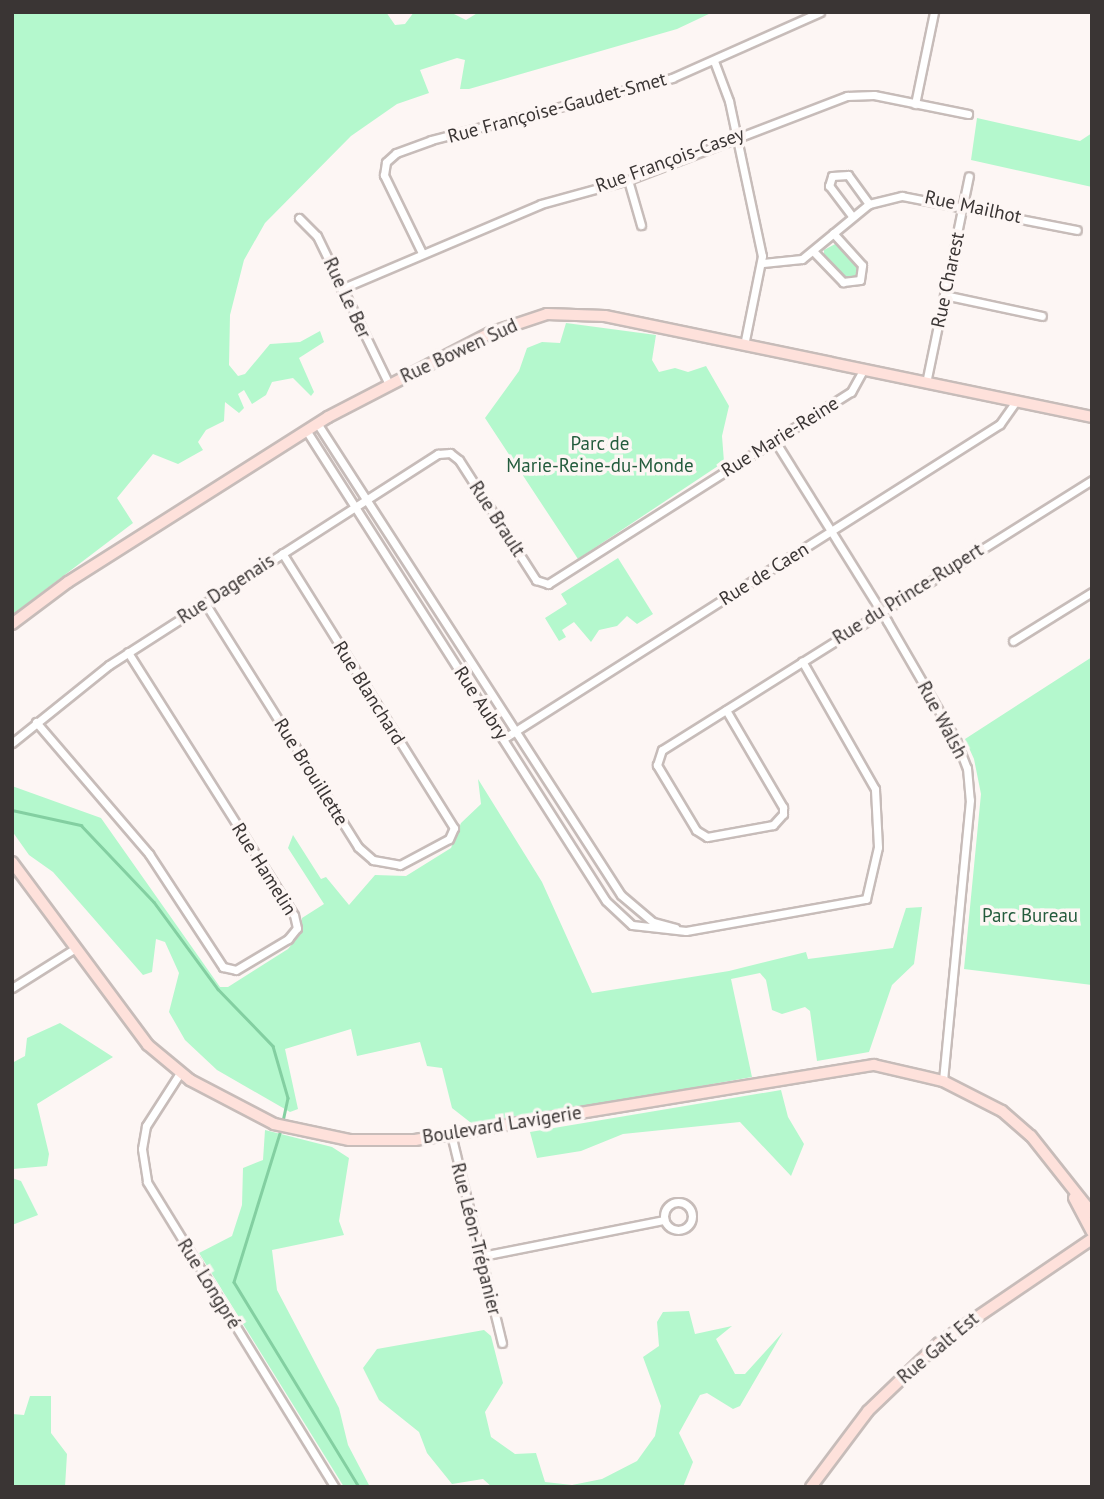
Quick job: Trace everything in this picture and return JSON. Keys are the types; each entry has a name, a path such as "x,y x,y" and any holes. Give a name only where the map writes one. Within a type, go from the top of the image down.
{"street":[{"name":"Rue Françoise-Gaudet-Smet","path":"422,253 384,175 386,162 396,153 431,140 657,83 714,61 820,12"},
{"path":"915,104 934,12"},
{"path":"714,61 737,137 763,263 744,345"},
{"name":"Rue François-Casey","path":"341,289 541,204 628,180 847,96 874,95 968,114"},
{"path":"852,216 829,186 835,174 848,175 869,204"},
{"name":"Rue Charest","path":"926,383 969,176"},
{"path":"628,180 641,225"},
{"name":"Rue Mailhot","path":"763,263 795,262 814,252 852,216 869,204 916,195 1077,230"},
{"name":"Rue Le Ber","path":"299,218 317,236 389,384"},
{"path":"814,252 843,282 860,280 862,265 833,233"},
{"path":"944,295 1042,316"},
{"name":"Rue Bowen Sud","path":"12,624 68,582 317,423 504,327 555,314 605,316 1092,417"},
{"name":"Rue Marie-Reine","path":"544,584 851,392 863,370"},
{"name":"Rue de Caen","path":"503,739 1000,424 1016,401"},
{"name":"Rue Aubry","path":"317,423 621,895 653,922 686,931"},
{"name":"Rue Aubry","path":"306,430 606,901 632,925 686,931 859,902 870,893 878,847 875,789 802,661"},
{"name":"Rue Walsh","path":"775,441 832,531 956,740 969,776 956,970 943,1081"},
{"name":"Rue Dagenais","path":"12,743 128,652 364,498 438,454 450,453"},
{"name":"Rue Brault","path":"450,453 533,575 544,584"},
{"name":"Rue du Prince-Rupert","path":"726,710 783,807 783,814 773,825 707,837 696,830 657,765 658,756 726,710 880,611 1092,480"},
{"name":"Rue Blanchard","path":"282,554 454,833"},
{"path":"1013,641 1092,593"},
{"name":"Rue Brouillette","path":"205,603 358,847 373,860 400,865 454,833"},
{"name":"Rue Hamelin","path":"36,722 149,853 223,967 236,970 288,939 297,928 294,915 128,652"},
{"name":"Boulevard Lavigerie","path":"12,862 135,1031 180,1073 245,1112 299,1132 370,1142 451,1135 852,1066 894,1068 943,1081 1018,1124 1092,1213"},
{"path":"12,988 74,949"},
{"name":"Rue Longpré","path":"180,1073 146,1126 142,1149 147,1182 335,1487"},
{"name":"Rue Léon-Trépanier","path":"451,1135 477,1257 502,1343"},
{"name":"Boulevard Lavigerie","path":"1065,1180 1092,1232"},
{"path":"681,1202 690,1209 691,1221 683,1229 671,1228 664,1220 670,1204 681,1202"},
{"path":"477,1257 664,1220"},
{"name":"Rue Galt Est","path":"811,1487 868,1411 939,1343 1092,1239"}],"green space":[{"path":"12,12 386,12 395,25 405,24 414,12 450,12 466,20 479,12 713,12 677,29 469,89 460,89 465,60 457,58 420,70 429,93 397,104 351,136 265,223 244,260 230,315 229,365 238,376 245,374 270,344 300,342 320,331 324,342 299,358 314,392 311,396 293,378 272,382 266,395 252,404 244,390 238,394 244,408 239,413 225,402 224,421 206,430 198,442 203,450 178,464 153,454 117,498 133,523 12,615"},
{"path":"977,118 1080,141 1092,133 1092,187 971,160"},
{"path":"837,243 857,266 855,279 843,277 824,257 824,250"},
{"name":"Parc de Marie-Reine-du-Monde","path":"566,323 656,335 652,360 659,372 675,368 688,372 706,366 729,406 722,436 724,462 578,559 485,418 519,371 527,348 542,342 560,343"},
{"path":"618,558 653,614 637,624 627,616 617,626 599,630 591,642 574,622 562,630 566,637 559,641 545,618 567,604 561,594"},
{"name":"Parc Bureau","path":"1092,657 1092,985 964,969 981,794 974,759 965,739"},
{"path":"478,779 542,882 592,993 729,971 806,952 808,959 893,948 906,908 922,907 914,964 892,985 869,1052 817,1061 810,1011 805,1007 782,1014 772,1010 766,980 760,973 731,979 752,1077 475,1126 452,1108 442,1068 427,1066 420,1042 357,1056 351,1029 285,1049 298,1109 290,1112 217,1070 185,1040 169,1012 179,973 165,942 156,939 152,972 143,975 53,872 29,855 12,831 12,786 101,818 220,987 228,987 288,949 301,933 302,918 324,904 288,848 293,835 321,879 326,877 349,905 375,875 406,876 451,848 461,823 481,804"},
{"path":"60,1023 113,1057 37,1104 49,1154 47,1166 13,1169 12,1063 25,1056 27,1038"},
{"path":"781,1090 788,1117 804,1144 791,1176 740,1122 623,1134 581,1151 537,1158 530,1132"},
{"path":"265,1130 332,1147 349,1158 339,1221 344,1235 272,1250 277,1290 339,1408 348,1445 370,1487 344,1487 199,1253 232,1236 242,1205 243,1168 263,1160"},
{"path":"12,1178 21,1181 38,1215 12,1225"},
{"path":"689,1311 695,1334 732,1326 716,1339 735,1374 745,1374 783,1332 740,1406 733,1409 707,1393 700,1395 679,1433 693,1462 683,1487 492,1487 483,1479 452,1484 427,1453 419,1432 379,1400 363,1368 377,1349 484,1330 491,1336 503,1383 485,1412 491,1437 515,1454 536,1453 545,1482 572,1485 602,1479 637,1461 655,1436 661,1406 643,1357 659,1346 657,1322 663,1312"},
{"path":"30,1396 51,1396 51,1433 67,1454 65,1487 12,1487 12,1414 24,1415"}],"waterway":[{"path":"12,810 81,825 154,902 218,989 273,1046 288,1098 283,1121"},
{"path":"282,1127 234,1282 359,1487"}]}
